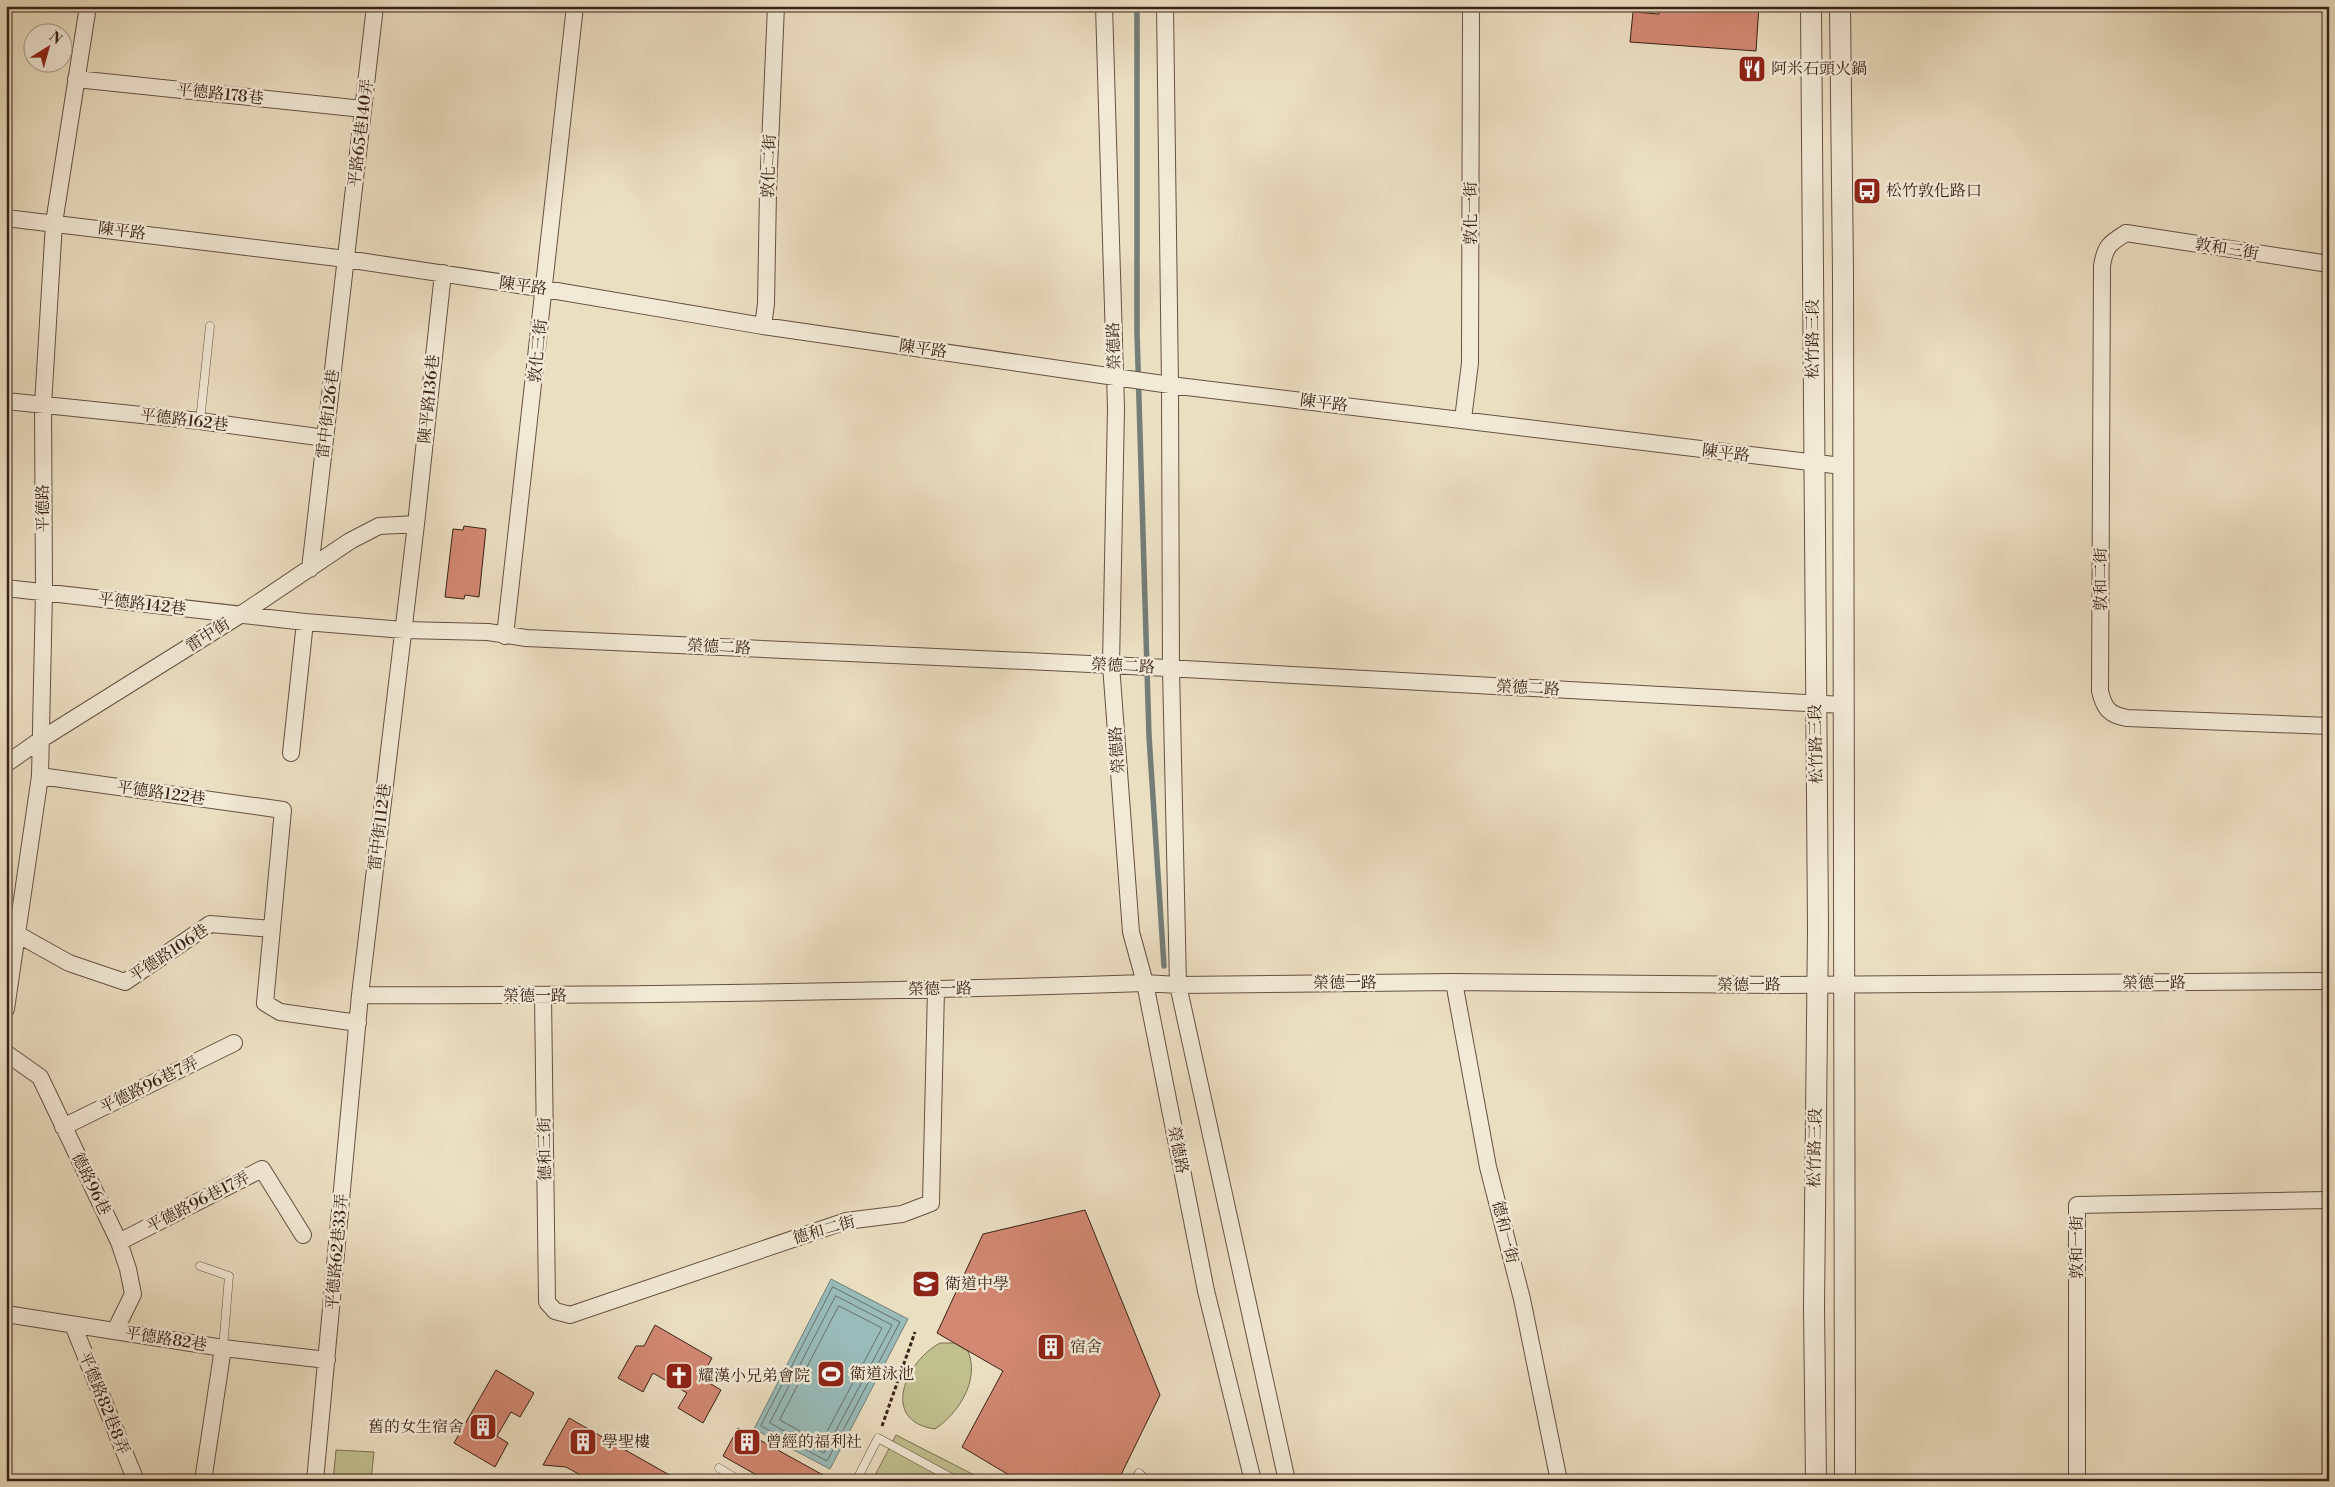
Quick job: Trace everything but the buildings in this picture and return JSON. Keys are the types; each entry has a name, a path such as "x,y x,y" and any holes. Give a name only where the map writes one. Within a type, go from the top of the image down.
{"street":[{"name":"平德路","path":"6,1009 40,776 44,592 43,405 54,223 88,6"},
{"name":"平路65巷140弄","path":"346,259 375,6"},
{"name":"敦化三街","path":"505,636 575,6"},
{"name":"敦化二街","path":"764,326 776,6"},
{"name":"榮德路","path":"1104,6 1115,377 1112,665 1131,932 1145,983 1206,1291 1253,1481"},
{"path":"1165,6 1170,386 1171,669 1178,985 1287,1481"},
{"name":"敦化一街","path":"1463,420 1470,363 1471,6"},
{"name":"松竹路三段","path":"1811,6 1816,985 1814,1307 1816,1481"},
{"name":"松竹路三段","path":"1840,6 1845,1481"},
{"name":"平德路178巷","path":"76,79 363,109"},
{"name":"陳平路","path":"6,218 346,259 545,289 764,326 1170,386 1842,466"},
{"name":"敦和三街","path":"2126,234 2329,264"},
{"name":"敦和二街","path":"2126,234 2111,243 2104,252 2102,266 2100,691 2104,706 2113,715 2127,718 2329,726"},
{"name":"雷中街126巷","path":"310,569 346,259"},
{"name":"陳平路136巷","path":"416,524 442,274"},
{"name":"平德路162巷","path":"6,402 200,421 325,438"},
{"name":"雷中街","path":"6,764 40,740 240,615 350,541 379,526 416,524"},
{"name":"雷中街112巷","path":"358,1023 416,524"},
{"name":"平德路142巷","path":"6,588 240,615"},
{"path":"240,615 404,630"},
{"path":"291,753 305,622"},
{"name":"榮德二路","path":"404,630 488,632 505,636 1112,665 1843,705"},
{"name":"平德路122巷","path":"40,776 283,810 272,929"},
{"name":"平德路106巷","path":"17,934 69,962 124,982 210,924 272,929"},
{"path":"272,929 265,1003 280,1012 358,1023"},
{"name":"榮德一路","path":"360,995 542,996 936,990 1145,983 1178,985 1454,982 1844,985 2329,981"},
{"name":"德和一街","path":"1454,982 1488,1167 1522,1299 1559,1481"},
{"name":"德和二街","path":"547,1302 556,1311 570,1314 846,1221 902,1214 931,1203 936,990"},
{"name":"德和三街","path":"542,996 547,1302"},
{"name":"平德路62巷33弄","path":"316,1481 358,1023"},
{"name":"平德路96巷7弄","path":"63,1127 234,1043"},
{"name":"德路96巷","path":"6,1053 40,1077 119,1242 128,1269 133,1294 115,1331"},
{"name":"平德路96巷17弄","path":"119,1242 262,1169 303,1235"},
{"name":"敦和一街","path":"2077,1481 2077,1205 2329,1200"},
{"name":"平德路82巷","path":"6,1314 223,1348 327,1360"},
{"name":"平德路82巷8弄","path":"73,1324 136,1481"},
{"path":"204,1481 223,1348"}],"lane":[{"path":"200,421 210,326"},
{"path":"200,1266 229,1276 223,1348"},
{"path":"856,1481 878,1438 957,1481"},
{"path":"719,1468 740,1481"},
{"path":"1134,1481 1139,1473 1147,1481"}],"path":[{"path":"878,1438 915,1332"}],"shaded area":[{"path":"940,1343 954,1343 968,1351 971,1373 965,1395 959,1405 935,1429 918,1424 907,1415 903,1403 904,1390 909,1376 917,1363"},
{"path":"896,1435 986,1481 872,1481"},
{"path":"336,1450 374,1452 371,1481 333,1481"}],"water":[{"name":"衛道泳池","path":"831,1279 908,1319 830,1469 754,1429"}],"waterway":[{"path":"1137,6 1137,332 1149,736 1164,966"}],"place":[{"name":"阿米石頭火鍋","path":"1752,69"},
{"name":"松竹敦化路口","path":"1867,191"},
{"name":"衛道中學","path":"926,1284"},
{"name":"宿舍","path":"1051,1347"},
{"name":"衛道泳池","path":"831,1374"},
{"name":"耀漢小兄弟會院","path":"679,1376"},
{"name":"舊的女生宿舍","path":"483,1427"},
{"name":"學聖樓","path":"583,1442"},
{"name":"曾經的福利社","path":"747,1442"}]}
